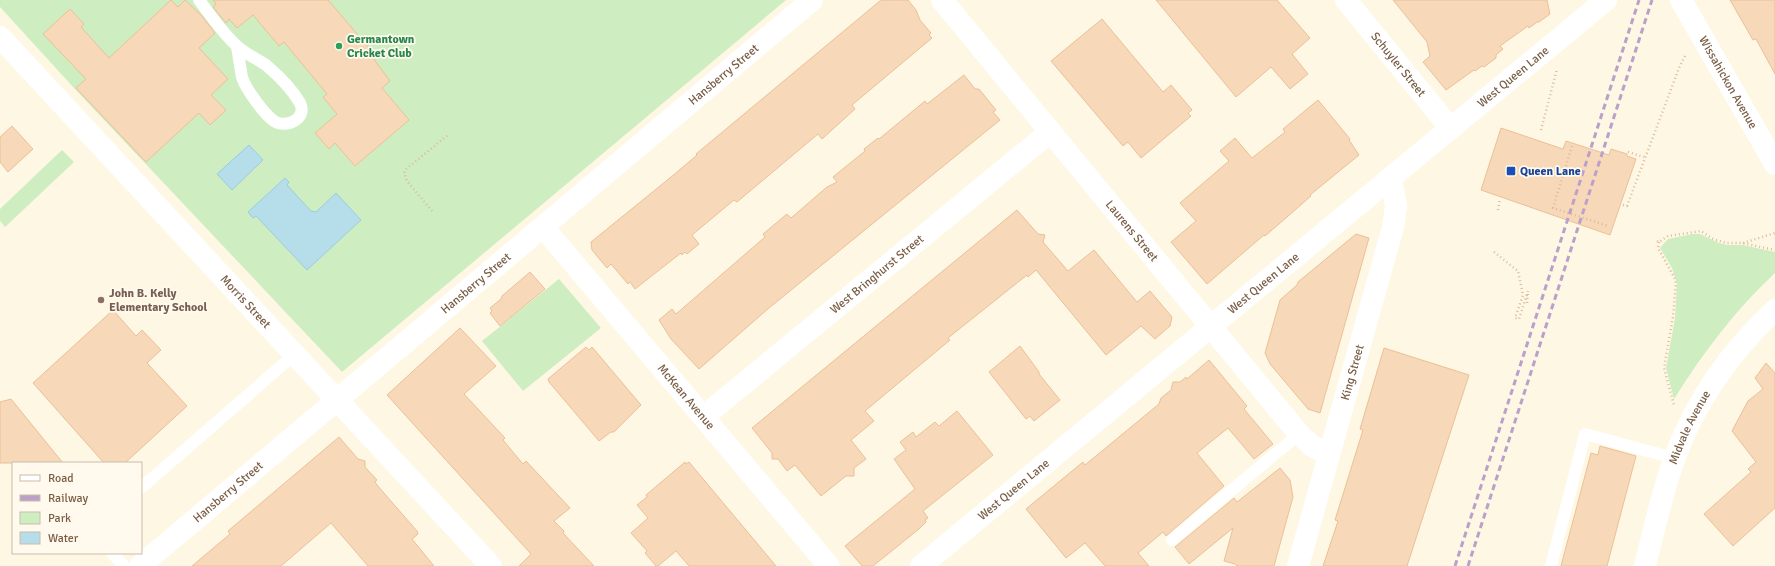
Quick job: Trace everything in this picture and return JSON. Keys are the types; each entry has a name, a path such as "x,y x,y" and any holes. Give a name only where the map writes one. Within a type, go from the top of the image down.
{"street":[{"name":"Hansberry Street","path":"140,566 812,0"},
{"name":"Laurens Street","path":"942,0 1299,434 1312,446 1329,454"},
{"name":"Schuyler Street","path":"1346,0 1451,129"},
{"name":"West Queen Lane","path":"921,566 1606,0"},
{"name":"Wissahickon Avenue","path":"1681,0 1775,164"},
{"name":"Morris Street","path":"0,37 491,566"},
{"name":"West Bringhurst Street","path":"703,417 1050,132"},
{"name":"King Street","path":"1298,566 1393,227 1396,206 1391,178"},
{"name":"McKean Avenue","path":"543,227 829,566"},
{"name":"Midvale Avenue","path":"1645,566 1674,458 1692,418 1719,372 1736,350 1775,310"}],"lane":[{"path":"200,0 237,47 266,66 286,84 301,105 301,112 298,119 290,124 282,124 274,120 256,100 242,78 237,47"},
{"path":"142,487 295,354"},
{"path":"1172,540 1299,434"},
{"path":"1551,566 1585,434 1674,458"},
{"path":"113,554 124,566"}],"path":[{"path":"1622,205 1627,206 1644,157 1679,68 1688,52"},
{"path":"1541,130 1559,64"},
{"path":"432,211 407,181 404,173 406,169 448,135"},
{"path":"1572,146 1553,208 1608,226"},
{"path":"1628,152 1644,157"},
{"path":"1498,210 1500,199"},
{"path":"1674,405 1664,368 1673,317 1676,284 1672,273 1658,248 1658,242 1668,236 1701,231 1726,244 1742,243 1775,233"},
{"path":"1742,243 1775,250"},
{"path":"1494,252 1518,271 1523,295 1514,318 1519,319 1528,291 1526,304"}],"green space":[{"name":"Germantown Cricket Club","path":"0,0 786,0 342,372 74,88 0,7"},
{"path":"62,150 74,162 5,227 0,221 0,209"},
{"path":"1692,234 1700,234 1727,245 1743,245 1775,252 1775,273 1746,302 1720,333 1696,365 1674,399 1666,368 1675,318 1677,284 1672,268 1660,248 1668,239"},
{"path":"559,279 601,328 523,391 482,341"}],"water":[{"path":"249,145 263,160 232,190 217,174"},
{"path":"285,178 289,182 287,185 311,211 316,212 336,193 361,220 307,270 256,216 253,218 248,212"}],"building":[{"path":"171,0 178,7 185,0 202,16 215,33 199,48 228,79 211,95 226,110 210,125 199,113 146,162 76,88 86,79 43,34 70,9 84,24 81,27 109,58"},
{"path":"213,0 328,0 376,56 373,58 390,81 382,88 409,120 355,166 335,143 329,149 315,133 337,114 323,97 327,94 284,42 279,46 253,15 237,28 229,19 226,23 213,7 216,4"},
{"path":"881,0 908,0 916,10 920,20 931,33 929,35 932,38 852,105 855,109 822,139 818,134 737,202 734,200 692,235 699,244 687,254 685,252 682,255 681,253 635,289 630,282 628,284 611,264 607,268 592,250 591,242 676,173 697,155 696,154"},
{"path":"1156,0 1277,0 1310,38 1292,54 1308,74 1290,89 1271,67 1236,97"},
{"path":"1393,0 1547,0 1550,14 1529,28 1528,26 1500,46 1503,49 1496,55 1496,58 1484,67 1482,66 1475,71 1474,70 1446,90 1423,62 1430,56 1427,42"},
{"path":"1730,0 1775,0 1775,74 1756,39 1753,40"},
{"path":"1102,19 1163,92 1171,85 1192,110 1188,113 1191,116 1141,158 1128,142 1123,146 1051,61"},
{"path":"964,75 975,89 979,89 996,110 993,112 1000,120 769,308 699,369 671,339 659,320 672,309 676,314 765,237 763,234 787,214 791,218 827,187 837,182 833,177 865,151 864,149 878,138 879,139 925,101 927,104"},
{"path":"1318,100 1350,139 1349,140 1359,155 1310,195 1311,196 1279,224 1207,284 1171,242 1196,221 1180,203 1229,161 1220,151 1235,138 1252,158 1285,132 1283,129"},
{"path":"12,126 33,149 8,172 0,162 0,137"},
{"path":"1501,128 1563,149 1566,141 1609,155 1611,149 1627,154 1627,156 1636,159 1610,235 1481,190"},
{"path":"1017,210 1038,234 1045,235 1043,242 1068,271 1094,250 1137,302 1150,291 1172,317 1170,326 1155,339 1141,326 1106,355 1036,270 1028,277 1027,275 948,338 950,340 865,411 874,421 851,440 866,459 854,468 854,476 846,476 821,496 795,465 787,471 778,459 772,459 772,453 752,428"},
{"path":"1356,234 1369,238 1320,413 1308,409 1270,364 1265,353 1280,300 1297,285 1298,282"},
{"path":"530,272 545,289 500,326 490,313 492,311 490,308"},
{"path":"113,310 136,336 142,330 161,350 147,363 187,406 126,462 103,462 33,383"},
{"path":"460,328 496,366 464,394 505,438 503,440 523,464 526,461 570,508 554,521 564,531 563,533 594,566 519,566 531,554 387,395"},
{"path":"1020,346 1039,374 1060,400 1034,421 1030,416 1026,419 989,372"},
{"path":"586,347 589,350 592,347 641,405 614,432 611,432 599,441 548,379"},
{"path":"1384,348 1469,375 1407,566 1323,566 1338,521 1335,520 1363,430 1360,429"},
{"path":"1209,360 1247,406 1244,409 1273,444 1254,459 1228,428 1197,453 1224,486 1166,536 1163,532 1138,553 1149,566 1105,566 1085,543 1066,558 1026,509 1083,462 1085,465 1159,404 1161,398 1171,390 1173,382 1180,382 1186,377 1187,379"},
{"path":"1766,363 1775,373 1775,508 1733,546 1704,514 1751,472 1748,469 1756,462 1732,431 1748,401 1763,389 1755,378"},
{"path":"11,399 62,462 0,463 0,402"},
{"path":"957,411 993,455 923,511 928,518 919,529 873,566 862,566 845,546 915,489 894,459 906,450 900,442 913,432 916,437 935,422 939,426"},
{"path":"339,437 358,459 365,461 365,467 377,480 375,482 377,485 417,531 418,534 412,539 434,566 368,566 331,523 281,566 192,566 230,534 228,531"},
{"path":"1600,446 1636,456 1607,566 1561,566 1591,453 1598,455"},
{"path":"685,462 686,464 689,462 776,566 689,566 676,551 656,566 645,553 647,551 631,533 648,518 637,505 647,497 646,495"},
{"path":"1280,468 1290,480 1293,497 1274,566 1237,566 1224,561 1233,528 1189,564 1175,547 1234,498 1237,502"}],"railway":[{"path":"1455,566 1639,0"},
{"path":"1468,566 1652,0"}],"place":[{"name":"Germantown Cricket Club","path":"339,46"},
{"name":"Queen Lane","path":"1511,171"},
{"name":"John B. Kelly Elementary School","path":"101,300"}]}
